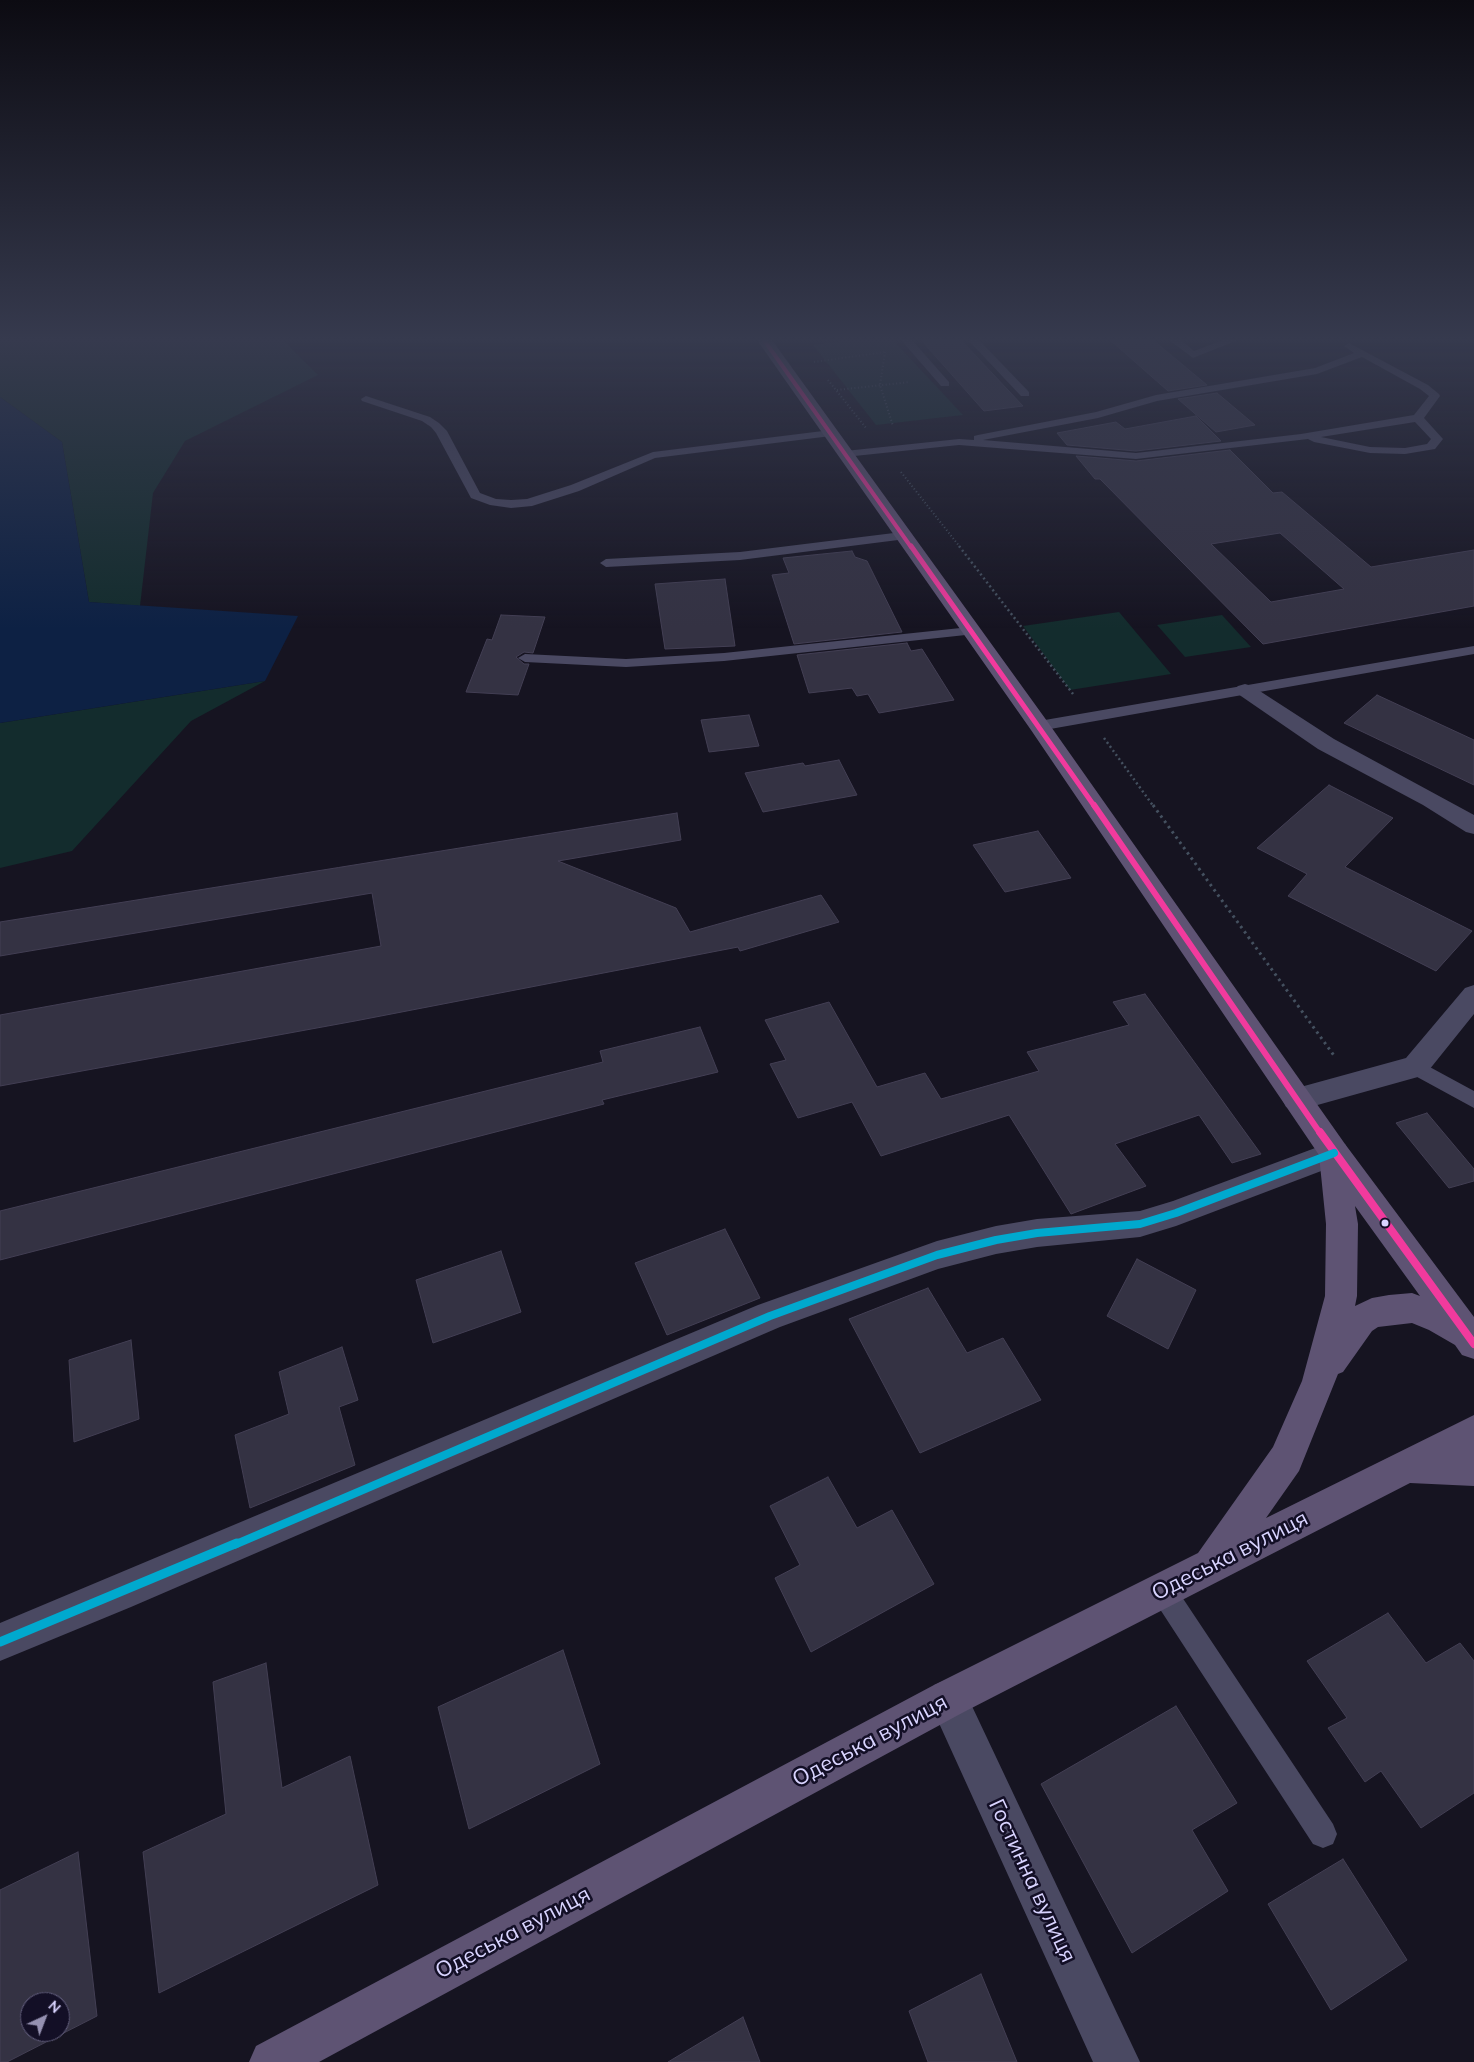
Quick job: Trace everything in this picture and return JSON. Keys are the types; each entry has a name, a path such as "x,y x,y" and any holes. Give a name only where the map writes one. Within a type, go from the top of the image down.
{"main road":[{"path":"833,436 1038,726 1296,1100 1472,1341"},
{"path":"1319,1382 1342,1296 1342,1224 1334,1153"},
{"path":"1208,1568 1286,1459 1319,1382 1343,1341 1360,1320 1372,1314 1412,1308 1441,1319 1472,1341"},
{"name":"Одеська вулиця","path":"272,2062 948,1699 1474,1432"},
{"path":"1408,1466 1474,1468"}],"street":[{"path":"1245,690 1326,744 1431,800 1474,826"},
{"path":"1296,1100 1354,1082 1415,1067 1474,995"},
{"path":"0,1642 128,1590 770,1316 918,1262 996,1240 1037,1233 1140,1224 1176,1213 1334,1153"},
{"name":"Гостинна вулиця","path":"948,1699 1117,2062"}],"lane":[{"path":"443,436 475,495 494,502 511,504 528,503 575,488 653,456 806,436"},
{"path":"845,454 959,442 989,436"},
{"path":"959,442 1136,456 1306,436"},
{"path":"1301,437 1370,450 1406,451 1430,447 1437,439 1434,436"},
{"path":"606,563 740,556 902,536"},
{"path":"525,658 626,663 714,658 970,631"},
{"path":"1038,726 1474,650"},
{"path":"1415,1067 1474,1100"},
{"path":"1163,1591 1323,1834"}],"path":[{"path":"873,436 1023,626 1354,1082"},
{"path":"883,449 893,436"}],"green space":[{"path":"54,436 195,436 185,441 153,493 140,606 89,602 62,442"},
{"path":"1119,612 1171,674 1070,690 1023,626"},
{"path":"1222,615 1251,647 1185,657 1157,625"},
{"path":"265,681 191,721 72,851 0,868 0,723"}],"water":[{"path":"0,436 54,436 62,442 89,602 298,616 265,681 0,723"}],"building":[{"path":"1060,436 1216,436 1221,441 1136,451 1067,445"},
{"path":"1230,450 1273,493 1282,492 1371,567 1474,550 1474,606 1263,644 1100,479 1095,479 1076,456 1136,461","holes":["1280,533 1344,589 1271,602 1211,544"]},
{"path":"852,551 855,557 867,561 902,632 794,644 772,575 789,573 783,558"},
{"path":"725,579 735,646 665,649 655,584"},
{"path":"501,615 545,617 533,653 524,652 516,657 524,664 529,664 518,695 466,692 487,639 492,640"},
{"path":"907,643 911,651 922,649 954,700 879,713 868,694 857,696 852,688 809,693 797,655"},
{"path":"1377,695 1474,740 1474,785 1344,723"},
{"path":"749,715 759,746 709,752 701,720"},
{"path":"839,760 857,795 763,812 745,773 803,763 805,766"},
{"path":"1329,785 1393,818 1345,867 1472,931 1436,971 1288,896 1307,874 1257,848"},
{"path":"677,813 681,840 558,861 676,908 690,932 821,895 839,922 740,951 738,947 355,1021 0,1086 0,1015 381,946 372,893 0,956 0,922"},
{"path":"1038,831 1071,878 1005,892 973,845"},
{"path":"1145,994 1261,1154 1232,1163 1199,1115 1115,1144 1146,1186 1071,1214 1009,1115 881,1156 852,1102 798,1118 770,1064 786,1060 765,1020 829,1002 877,1087 925,1073 941,1099 1039,1071 1027,1052 1129,1025 1113,1002"},
{"path":"700,1027 718,1072 602,1100 604,1104 0,1260 0,1211 603,1062 600,1051"},
{"path":"1427,1113 1474,1169 1474,1181 1449,1188 1396,1123"},
{"path":"725,1229 760,1298 667,1335 635,1263"},
{"path":"501,1251 521,1312 433,1343 416,1280"},
{"path":"1137,1259 1196,1290 1168,1349 1107,1316"},
{"path":"928,1288 967,1353 1003,1338 1041,1400 920,1453 849,1319"},
{"path":"131,1340 139,1419 74,1442 69,1360"},
{"path":"342,1347 358,1400 339,1407 355,1465 250,1508 235,1435 289,1414 279,1372"},
{"path":"828,1477 857,1528 892,1510 934,1584 811,1652 775,1578 800,1565 770,1506"},
{"path":"1388,1613 1426,1663 1460,1643 1474,1661 1474,1793 1421,1828 1381,1771 1365,1782 1328,1728 1347,1718 1307,1661"},
{"path":"563,1650 600,1764 469,1829 438,1707"},
{"path":"266,1663 282,1788 350,1756 378,1885 159,1993 143,1852 226,1814 213,1682"},
{"path":"1176,1706 1237,1803 1192,1830 1228,1891 1132,1953 1041,1784"},
{"path":"78,1852 97,2016 70,2030 70,1992 20,1992 20,2042 46,2042 7,2062 0,2062 0,1890"},
{"path":"1343,1859 1407,1960 1331,2010 1268,1904"},
{"path":"981,1974 1017,2062 928,2062 909,2011"},
{"path":"743,2017 760,2062 668,2062"}],"transit line":[{"path":"833,436 1039,726 1334,1153 1474,1344"},
{"path":"0,1642 118,1594 770,1316 937,1255 996,1240 1037,1233 1140,1224 1176,1213 1334,1153"}]}
